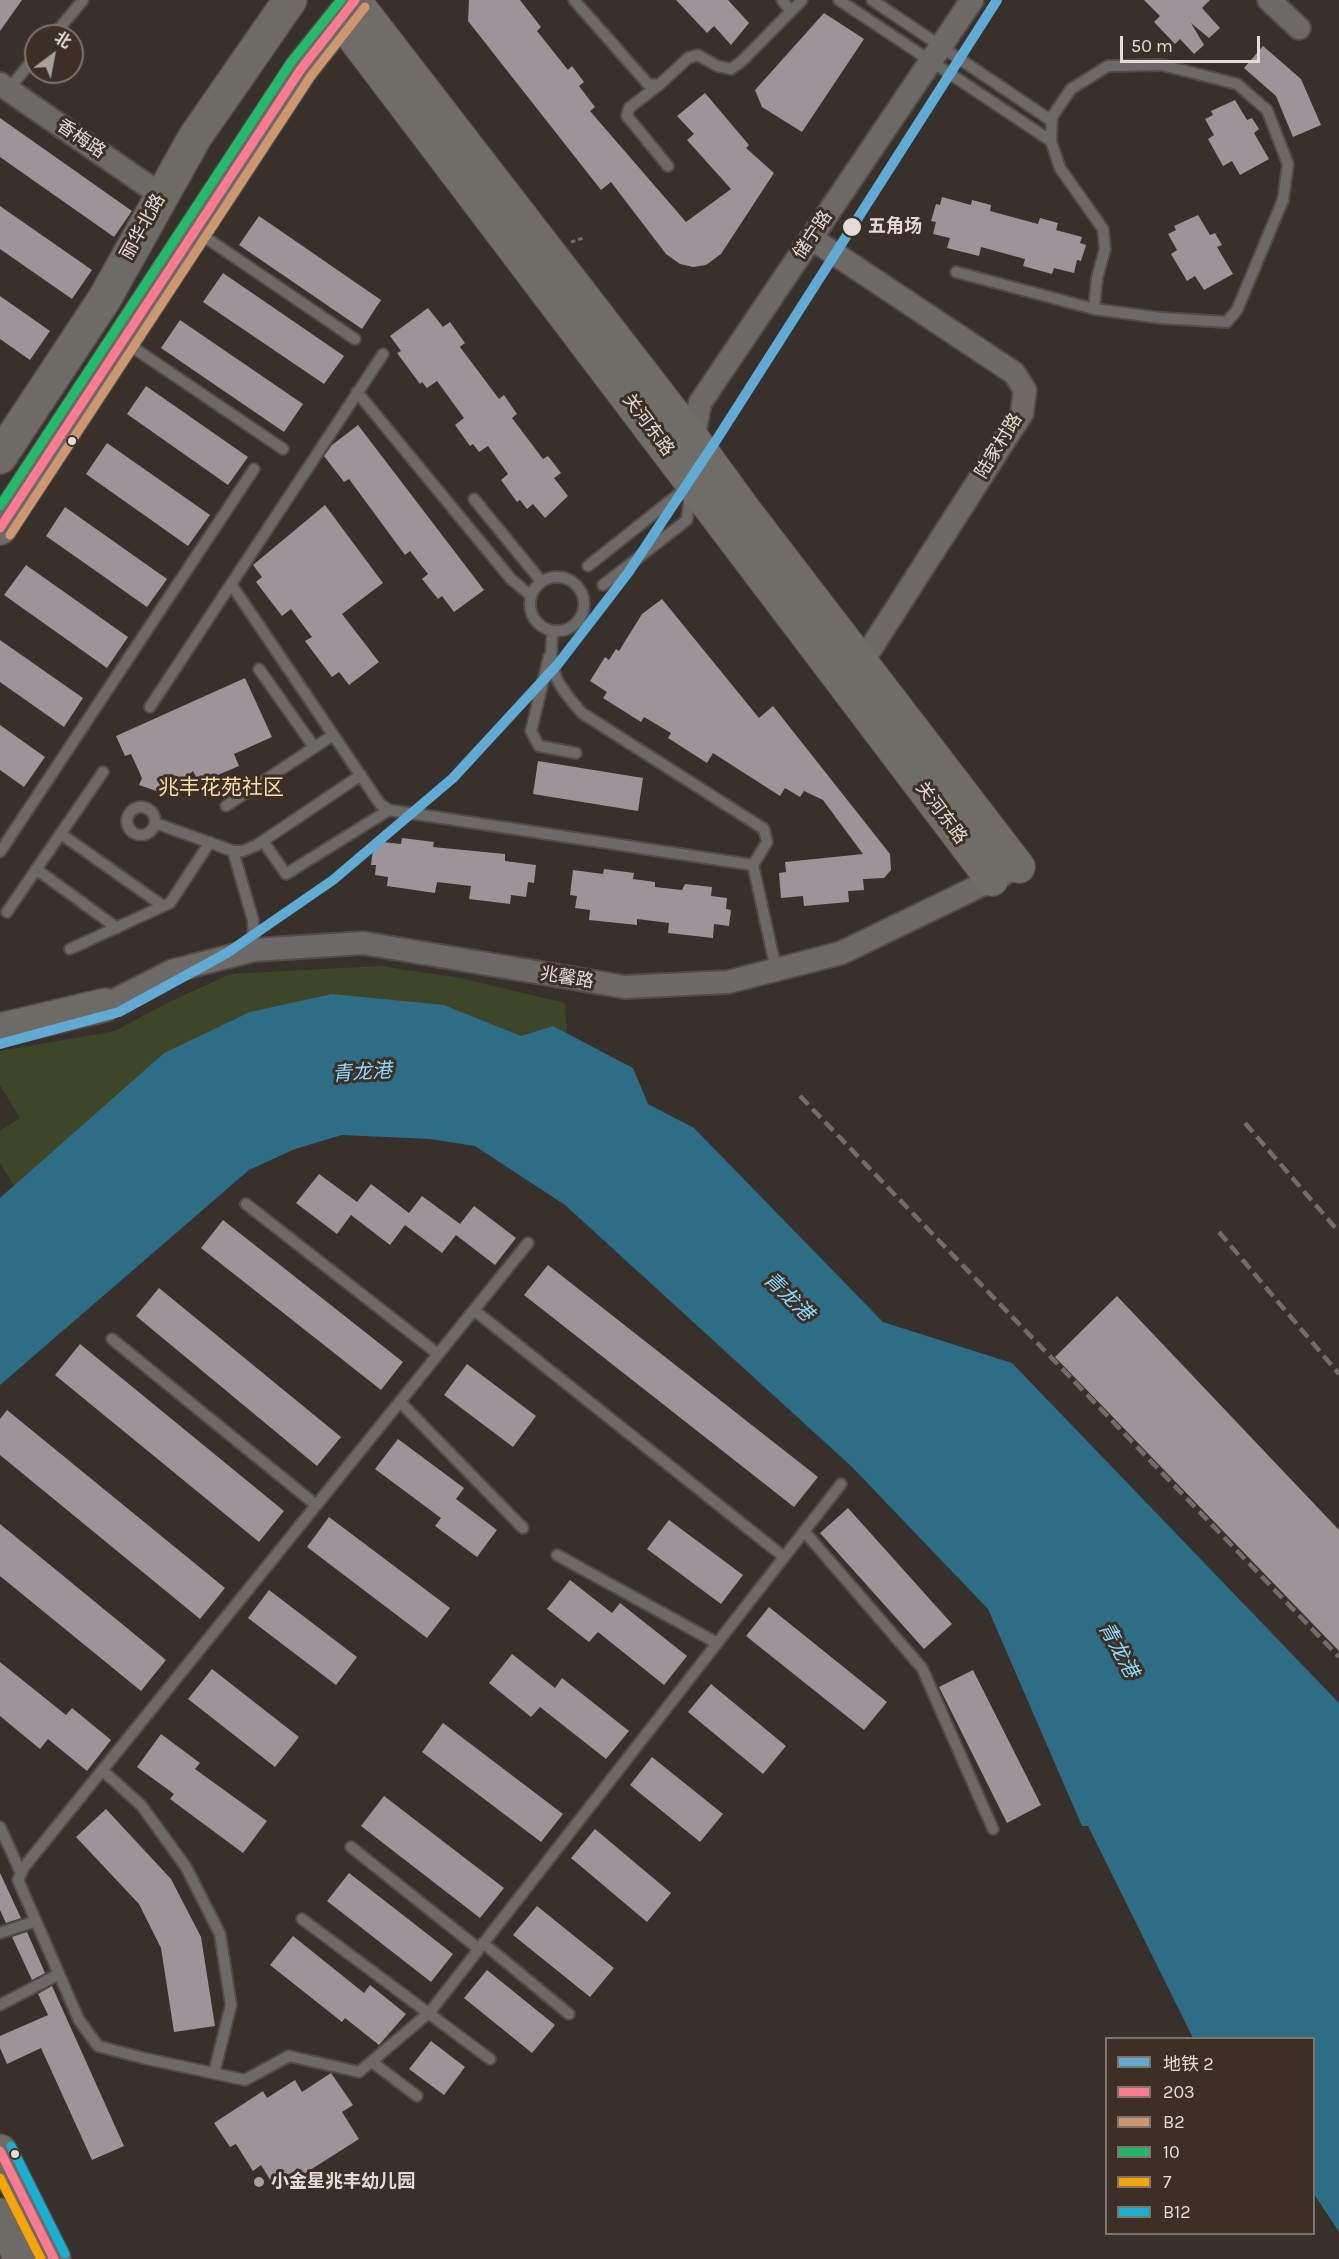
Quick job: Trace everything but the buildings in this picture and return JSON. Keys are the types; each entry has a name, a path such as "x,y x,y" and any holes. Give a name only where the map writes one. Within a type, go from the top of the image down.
{"main road":[{"name":"丽华北路","path":"0,457 105,298 195,137 290,0"},
{"path":"0,528 194,229 301,69 348,4"},
{"name":"关河东路","path":"348,4 692,437 862,662 1005,873"},
{"name":"关河东路","path":"348,4 692,483 1005,873"},
{"path":"0,1030 105,1005"},
{"path":"0,2151 54,2259"},
{"path":"0,2215 21,2259"}],"street":[{"name":"储宁路","path":"692,483 692,437 700,403 972,0"},
{"path":"1269,0 1299,28"},
{"name":"香梅路","path":"4,87 161,195"},
{"name":"陆家村路","path":"811,238 1014,373 1025,390 1022,413 862,662"},
{"name":"兆馨路","path":"105,1005 172,971 254,950 363,943 625,987 728,982 841,952 1005,873"}],"lane":[{"path":"63,24 83,0"},
{"path":"574,0 648,84 659,85"},
{"path":"782,0 791,11"},
{"path":"668,166 627,116 629,108 659,85 688,58 698,54 717,66 731,69 742,61 802,0"},
{"path":"839,0 1052,121"},
{"path":"872,0 935,54 1051,141"},
{"path":"956,272 1094,309 1161,318 1227,322 1237,310 1283,200 1288,164 1267,110 1237,84 1162,65 1108,66 1071,89 1052,121 1051,141 1060,168 1103,229 1105,249 1097,278 1094,309"},
{"path":"4,87 24,68"},
{"path":"194,229 355,339"},
{"path":"122,340 283,449"},
{"path":"150,707 383,354"},
{"path":"357,392 511,579 530,595"},
{"path":"0,852 254,469"},
{"path":"588,566 692,483"},
{"path":"603,585 687,520 692,483"},
{"path":"474,499 542,580"},
{"path":"564,578 577,585 588,596 576,623 561,631 553,631 544,628 531,614 530,595 542,580 550,577 564,578 578,573"},
{"path":"231,584 380,804 389,810 753,865"},
{"path":"553,631 531,731 538,746 576,753"},
{"path":"549,657 561,690 582,713 764,829 767,842 753,865 776,969"},
{"path":"259,669 314,747"},
{"path":"226,806 333,735"},
{"path":"7,912 103,772"},
{"path":"155,823 233,851 243,851 263,841 360,775"},
{"path":"263,841 286,874 389,810"},
{"path":"61,834 163,906"},
{"path":"70,949 170,903 210,842"},
{"path":"233,851 253,920 254,950"},
{"path":"36,869 117,928"},
{"path":"246,1204 438,1354"},
{"path":"528,1243 21,1873 18,1880 59,1974 80,2020 98,2046 245,2080 289,2056 359,2072 430,2012 841,1484"},
{"path":"474,1310 784,1557"},
{"path":"112,1339 316,1505"},
{"path":"400,1402 523,1528"},
{"path":"804,1531 922,1668 993,1829"},
{"path":"557,1555 717,1643"},
{"path":"102,1770 148,1814 186,1867 220,1934 231,2005 214,2073"},
{"path":"0,1827 21,1873"},
{"path":"351,1847 569,2014"},
{"path":"302,1919 430,2012 490,2059"},
{"path":"0,1933 36,1921"},
{"path":"0,2005 59,1974"},
{"path":"372,2061 417,2096"}],"green space":[{"path":"380,966 461,978 565,1003 567,1033 553,1026 521,1036 449,1007 164,1053 14,1186 0,1163 0,1131 20,1118 0,1085 0,1051 115,1031 167,1003 230,974"}],"water":[{"name":"青龙港","path":"332,994 444,1005 521,1036 553,1026 633,1068 648,1104 694,1128 883,1322 1012,1363 1339,1703 1339,2232 1315,2196 1315,2037 1193,2037 1088,1826 1082,1826 988,1609 852,1467 565,1205 475,1146 430,1139 342,1135 295,1149 249,1170 0,1385 0,1198 164,1053 250,1012"}],"railway":[{"path":"800,1096 1339,1657"},
{"path":"1245,1123 1339,1232"},
{"path":"1219,1232 1339,1374"}],"metro line":[{"name":"2","path":"0,1044 119,1012 227,953 333,880 453,778 558,664 628,573 717,439 997,0"}],"transit line":[{"name":"10","path":"0,506 291,62 341,0"},
{"name":"203","path":"0,528 301,69 355,0"},
{"name":"B2","path":"10,535 311,76 365,7"},
{"name":"B12","path":"11,2146 65,2254"},
{"name":"203","path":"0,2151 54,2259"},
{"name":"7","path":"0,2178 41,2259"}],"place":[{"name":"五角场","path":"852,227"},
{"name":"小金星兆丰幼儿园","path":"259,2182"}],"district":[{"name":"兆丰花苑社区","path":"221,788"}]}
